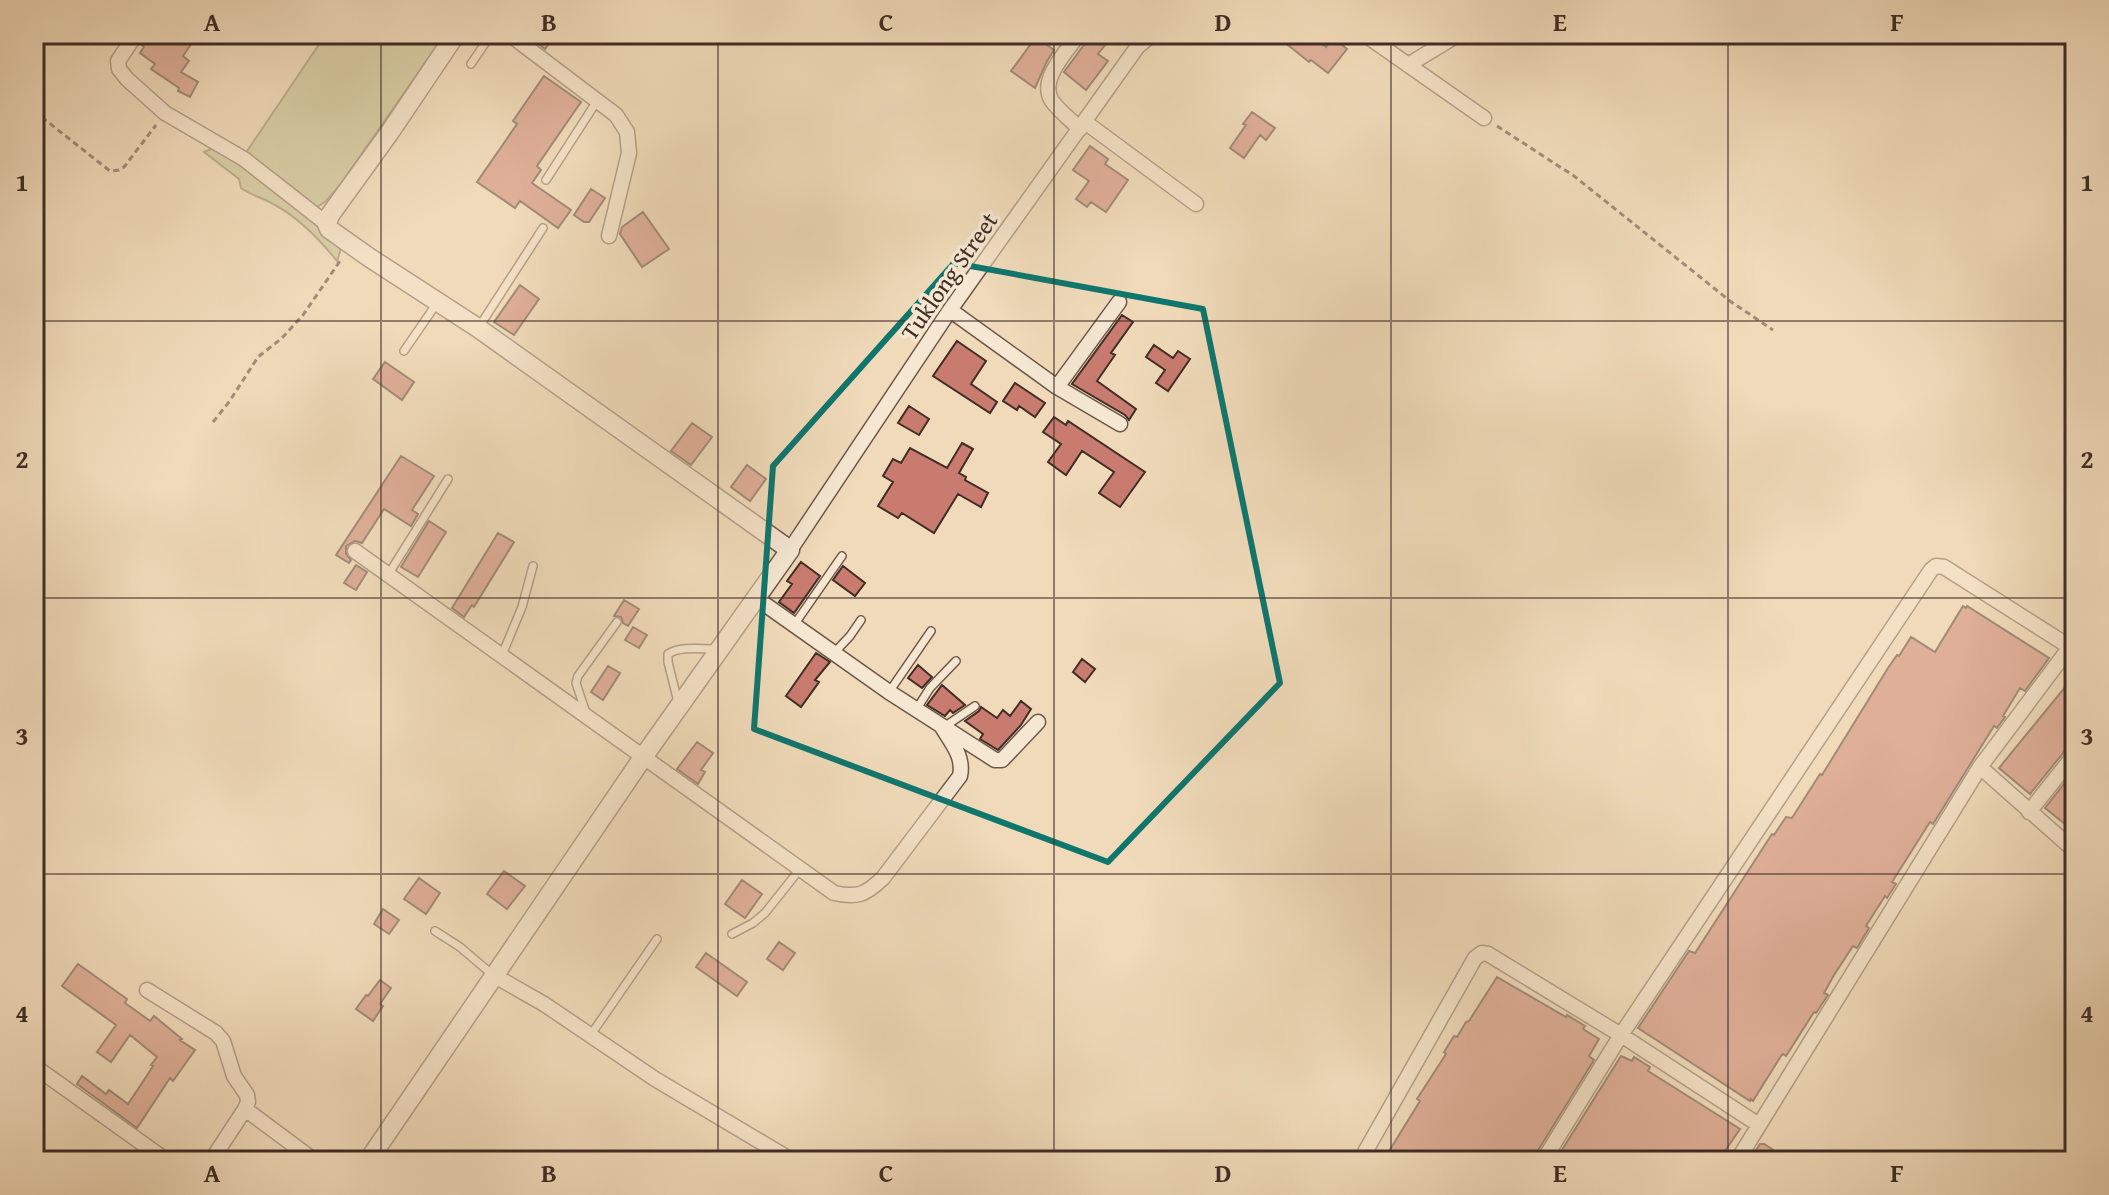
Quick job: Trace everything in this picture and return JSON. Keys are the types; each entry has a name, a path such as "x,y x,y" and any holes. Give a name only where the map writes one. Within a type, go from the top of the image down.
{"street":[{"path":"136,34 118,61 119,69 165,113 244,159 349,244 478,328 790,550 644,756 368,1161"},
{"path":"327,224 330,215 456,34"},
{"path":"509,34 616,115 627,132 629,153 609,236"},
{"path":"1079,34 1049,79 1052,101 1196,204"},
{"path":"1364,34 1484,118"},
{"path":"1408,65 1459,34"},
{"name":"Tuklong Street","path":"790,550 950,310 1138,46 1150,35"},
{"path":"1057,387 1119,302"},
{"path":"950,310 1057,387 1120,424"},
{"path":"355,551 834,893 851,896 868,892 883,878 960,776 960,756 942,727"},
{"path":"1543,1161 1621,1035 1931,570 1940,566 2072,650 1980,767 1737,1161"},
{"path":"756,598 889,692 995,760 1002,760 1038,722"},
{"path":"2029,812 2075,754"},
{"path":"1980,767 2075,851"},
{"path":"1360,1161 1475,958 1482,953 1621,1035 1759,1125"},
{"path":"495,976 544,1004 655,1079 793,1161"},
{"path":"147,990 216,1033 223,1041 234,1076 247,1095 245,1109 211,1161"},
{"path":"34,1066 167,1161"},
{"path":"245,1109 315,1161"}],"lane":[{"path":"471,64 490,36"},
{"path":"546,180 597,101"},
{"path":"478,328 543,228"},
{"path":"404,351 438,301"},
{"path":"388,575 448,479"},
{"path":"794,625 842,556"},
{"path":"501,655 522,607 533,566"},
{"path":"834,653 861,620"},
{"path":"587,716 576,683 578,676 617,622"},
{"path":"889,692 931,631"},
{"path":"679,706 668,654 678,650 719,649"},
{"path":"916,710 930,688 956,661"},
{"path":"942,727 975,706"},
{"path":"732,934 765,913 800,869"},
{"path":"435,931 495,976"},
{"path":"590,1036 657,939"}],"path":[{"path":"34,111 101,165 115,171 124,167 165,113"},
{"path":"1484,118 1574,176 1730,301 1773,330"},
{"path":"213,422 258,357 282,338 313,302 349,244"}],"highlighted area":[{"path":"954,263 1203,309 1280,683 1108,862 754,729 773,466"}],"green space":[{"path":"326,34 445,34 340,185 317,207 245,154"},
{"path":"213,148 231,155 303,212 340,247 337,261 292,216 241,188 239,179 204,152"}],"building":[{"path":"149,34 198,34 183,56 189,61 181,72 198,82 190,97 151,69 155,64 140,53"},
{"path":"526,34 556,34 545,49"},
{"path":"1092,34 1114,34 1098,54 1108,61 1086,90 1064,72"},
{"path":"1296,34 1309,34 1326,47 1333,38 1347,49 1328,73 1288,45"},
{"path":"1036,37 1054,50 1035,88 1011,71"},
{"path":"544,76 581,102 537,166 541,170 532,183 571,210 558,228 520,201 515,208 477,182 517,124 513,121"},
{"path":"1252,112 1275,128 1266,140 1260,135 1244,158 1230,148"},
{"path":"1090,146 1108,159 1105,164 1128,180 1106,212 1091,202 1087,207 1076,199 1089,181 1073,170"},
{"path":"591,189 605,198 589,222 584,222 574,215"},
{"path":"643,212 669,249 642,267 620,234 622,227"},
{"path":"520,285 539,299 514,335 494,322"},
{"path":"1122,315 1133,322 1111,353 1115,355 1097,381 1136,409 1129,420 1072,384"},
{"path":"957,341 986,361 971,384 997,402 990,413 933,376"},
{"path":"1154,345 1173,358 1178,351 1190,359 1168,391 1156,383 1165,370 1146,357"},
{"path":"385,362 414,382 402,400 373,379"},
{"path":"1015,383 1045,403 1035,417 1019,406 1017,410 1003,401"},
{"path":"909,406 929,419 919,435 898,423"},
{"path":"1054,417 1066,425 1068,421 1145,472 1120,507 1099,493 1114,472 1082,451 1066,475 1048,462 1061,444 1043,432"},
{"path":"692,423 712,437 691,465 671,451"},
{"path":"962,443 973,449 959,473 988,493 981,507 958,494 934,533 902,513 898,518 878,506 893,482 883,476 893,459 901,463 910,448 947,468"},
{"path":"401,456 434,476 412,510 418,514 411,526 384,509 362,543 355,541 346,546 346,554 351,560 349,563 336,555"},
{"path":"747,465 766,479 750,501 731,487"},
{"path":"429,521 446,532 418,577 401,567"},
{"path":"498,533 514,542 474,607 472,605 464,617 452,608"},
{"path":"801,562 820,576 794,613 779,602 792,584 787,581"},
{"path":"356,565 367,572 356,590 344,583"},
{"path":"843,566 865,583 855,596 833,580"},
{"path":"624,600 639,609 628,626 621,617 614,616"},
{"path":"1963,606 2049,658 2025,691 2020,688 2005,717 1997,728 1994,726 1933,824 1930,822 1892,882 1896,884 1866,926 1869,928 1857,948 1853,946 1834,975 1824,993 1828,995 1786,1056 1781,1056 1753,1101 1750,1101 1638,1028 1689,951 1695,953 1772,834 1786,817 1792,818 1822,775 1897,655 1911,637 1935,652"},
{"path":"633,627 647,635 639,648 625,640"},
{"path":"816,653 830,662 815,680 819,682 801,707 786,696"},
{"path":"1082,659 1095,669 1085,682 1073,672"},
{"path":"918,665 932,677 922,688 908,678"},
{"path":"608,666 620,673 603,700 591,692"},
{"path":"2075,675 2075,744 2067,748 2030,794 1999,768"},
{"path":"942,685 965,705 953,713 950,710 945,716 927,705"},
{"path":"1021,701 1031,709 998,750 980,739 983,734 965,721 981,707 997,718 1003,710 1010,716"},
{"path":"697,742 713,753 701,770 705,772 698,784 677,769"},
{"path":"2075,770 2075,832 2045,808"},
{"path":"504,871 525,886 507,909 487,894"},
{"path":"419,878 440,893 426,914 404,899"},
{"path":"742,880 762,894 745,918 725,904"},
{"path":"383,909 399,920 389,934 374,924"},
{"path":"779,942 795,953 783,970 767,959"},
{"path":"706,953 747,982 737,996 696,967"},
{"path":"78,964 127,999 125,1003 150,1021 154,1016 195,1050 173,1081 170,1078 137,1128 77,1084 82,1076 106,1094 109,1090 128,1104 157,1057 130,1035 111,1062 97,1052 116,1025 62,986"},
{"path":"1497,977 1567,1015 1599,1039 1589,1056 1594,1060 1537,1152 1529,1161 1383,1161 1420,1101 1417,1099 1446,1054 1444,1052 1469,1021"},
{"path":"380,980 391,988 373,1021 356,1009"},
{"path":"1621,1056 1632,1061 1634,1057 1650,1067 1648,1071 1740,1129 1718,1161 1555,1161"},
{"path":"1760,1144 1791,1161 1759,1161 1752,1157"}]}
